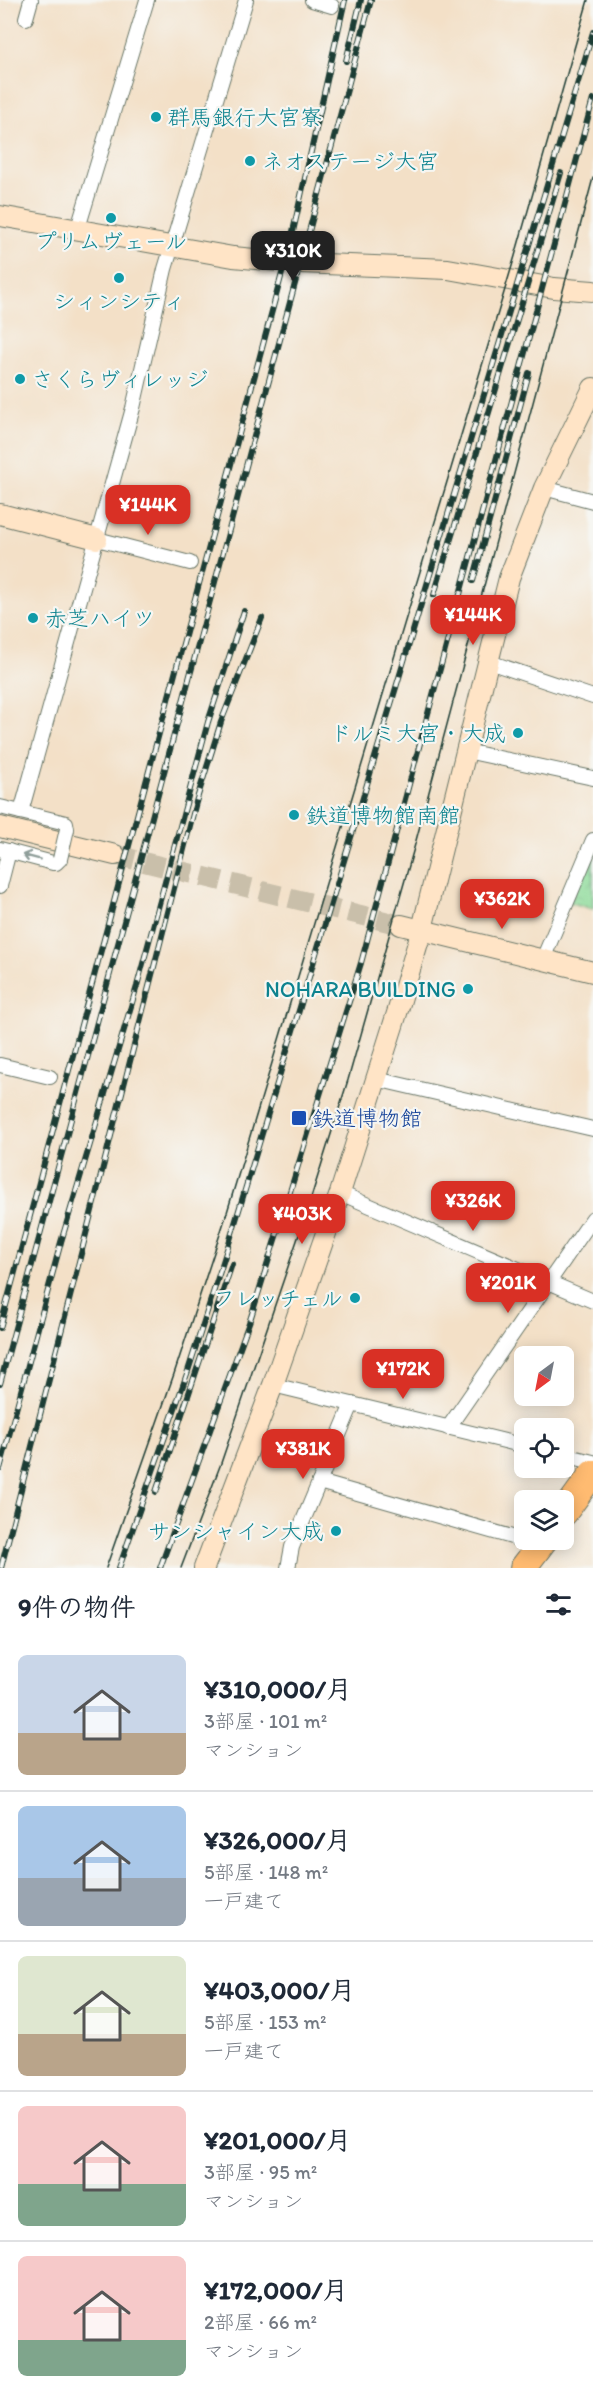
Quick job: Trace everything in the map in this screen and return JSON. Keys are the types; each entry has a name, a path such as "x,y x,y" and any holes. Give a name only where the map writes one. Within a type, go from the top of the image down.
{"highway":[{"path":"574,1499 593,1473"},
{"path":"523,1568 536,1550"}],"street":[{"path":"26,18 31,0"},
{"path":"78,228 147,0"},
{"path":"21,812 133,408 171,247 246,0"},
{"path":"312,0 332,6"},
{"path":"0,216 233,257 300,263 448,269 554,288 593,291"},
{"path":"204,1568 273,1385 340,1194 376,1079 422,929 509,578 544,488 593,388"},
{"path":"544,488 593,501"},
{"path":"0,514 190,563"},
{"path":"489,662 593,697"},
{"path":"466,751 593,778"},
{"path":"0,807 66,823 67,830 60,860 56,863 5,850 0,886"},
{"path":"0,827 115,855"},
{"path":"543,959 593,840"},
{"path":"401,925 593,972"},
{"path":"0,1065 50,1077"},
{"path":"376,1079 593,1129"},
{"path":"340,1194 593,1300"},
{"path":"448,1428 593,1218"},
{"path":"273,1385 514,1443"},
{"path":"288,1568 292,1547 352,1404"},
{"path":"574,1457 593,1462"},
{"path":"319,1482 514,1534"}],"green space":[{"path":"593,849 593,909 569,902"}],"tunnel":[{"path":"115,855 401,925"}],"tram line":[{"path":"106,1568 225,1219 515,256 588,0"},
{"path":"181,1568 220,1466 305,1217 348,1080 414,848 593,178"}],"railway":[{"path":"0,1328 292,236 345,0"},
{"path":"346,61 361,0"},
{"path":"0,1384 371,0"},
{"path":"119,1568 188,1371 230,1240 593,32"},
{"path":"160,1568 251,1317 361,963 593,99"},
{"path":"434,595 561,173"},
{"path":"473,581 529,373"},
{"path":"0,1469 61,1242 137,986 208,722 244,611"},
{"path":"1,1568 196,802 221,722 262,618"},
{"path":"156,1492 232,1264"}],"place":[{"name":"群馬銀行大宮寮","path":"156,117"},
{"name":"ネオステージ大宮","path":"250,161"},
{"name":"プリムヴェール","path":"111,218"},
{"name":"シィンシティ","path":"119,278"},
{"name":"さくらヴィレッジ","path":"20,379"},
{"name":"赤芝ハイツ","path":"33,618"},
{"name":"ドルミ大宮・大成","path":"518,733"},
{"name":"鉄道博物館南館","path":"294,815"},
{"name":"NOHARA BUILDING","path":"468,989"},
{"name":"鉄道博物館","path":"299,1118"},
{"name":"フレッチェル","path":"355,1298"},
{"name":"サンシャイン大成","path":"336,1531"}]}
